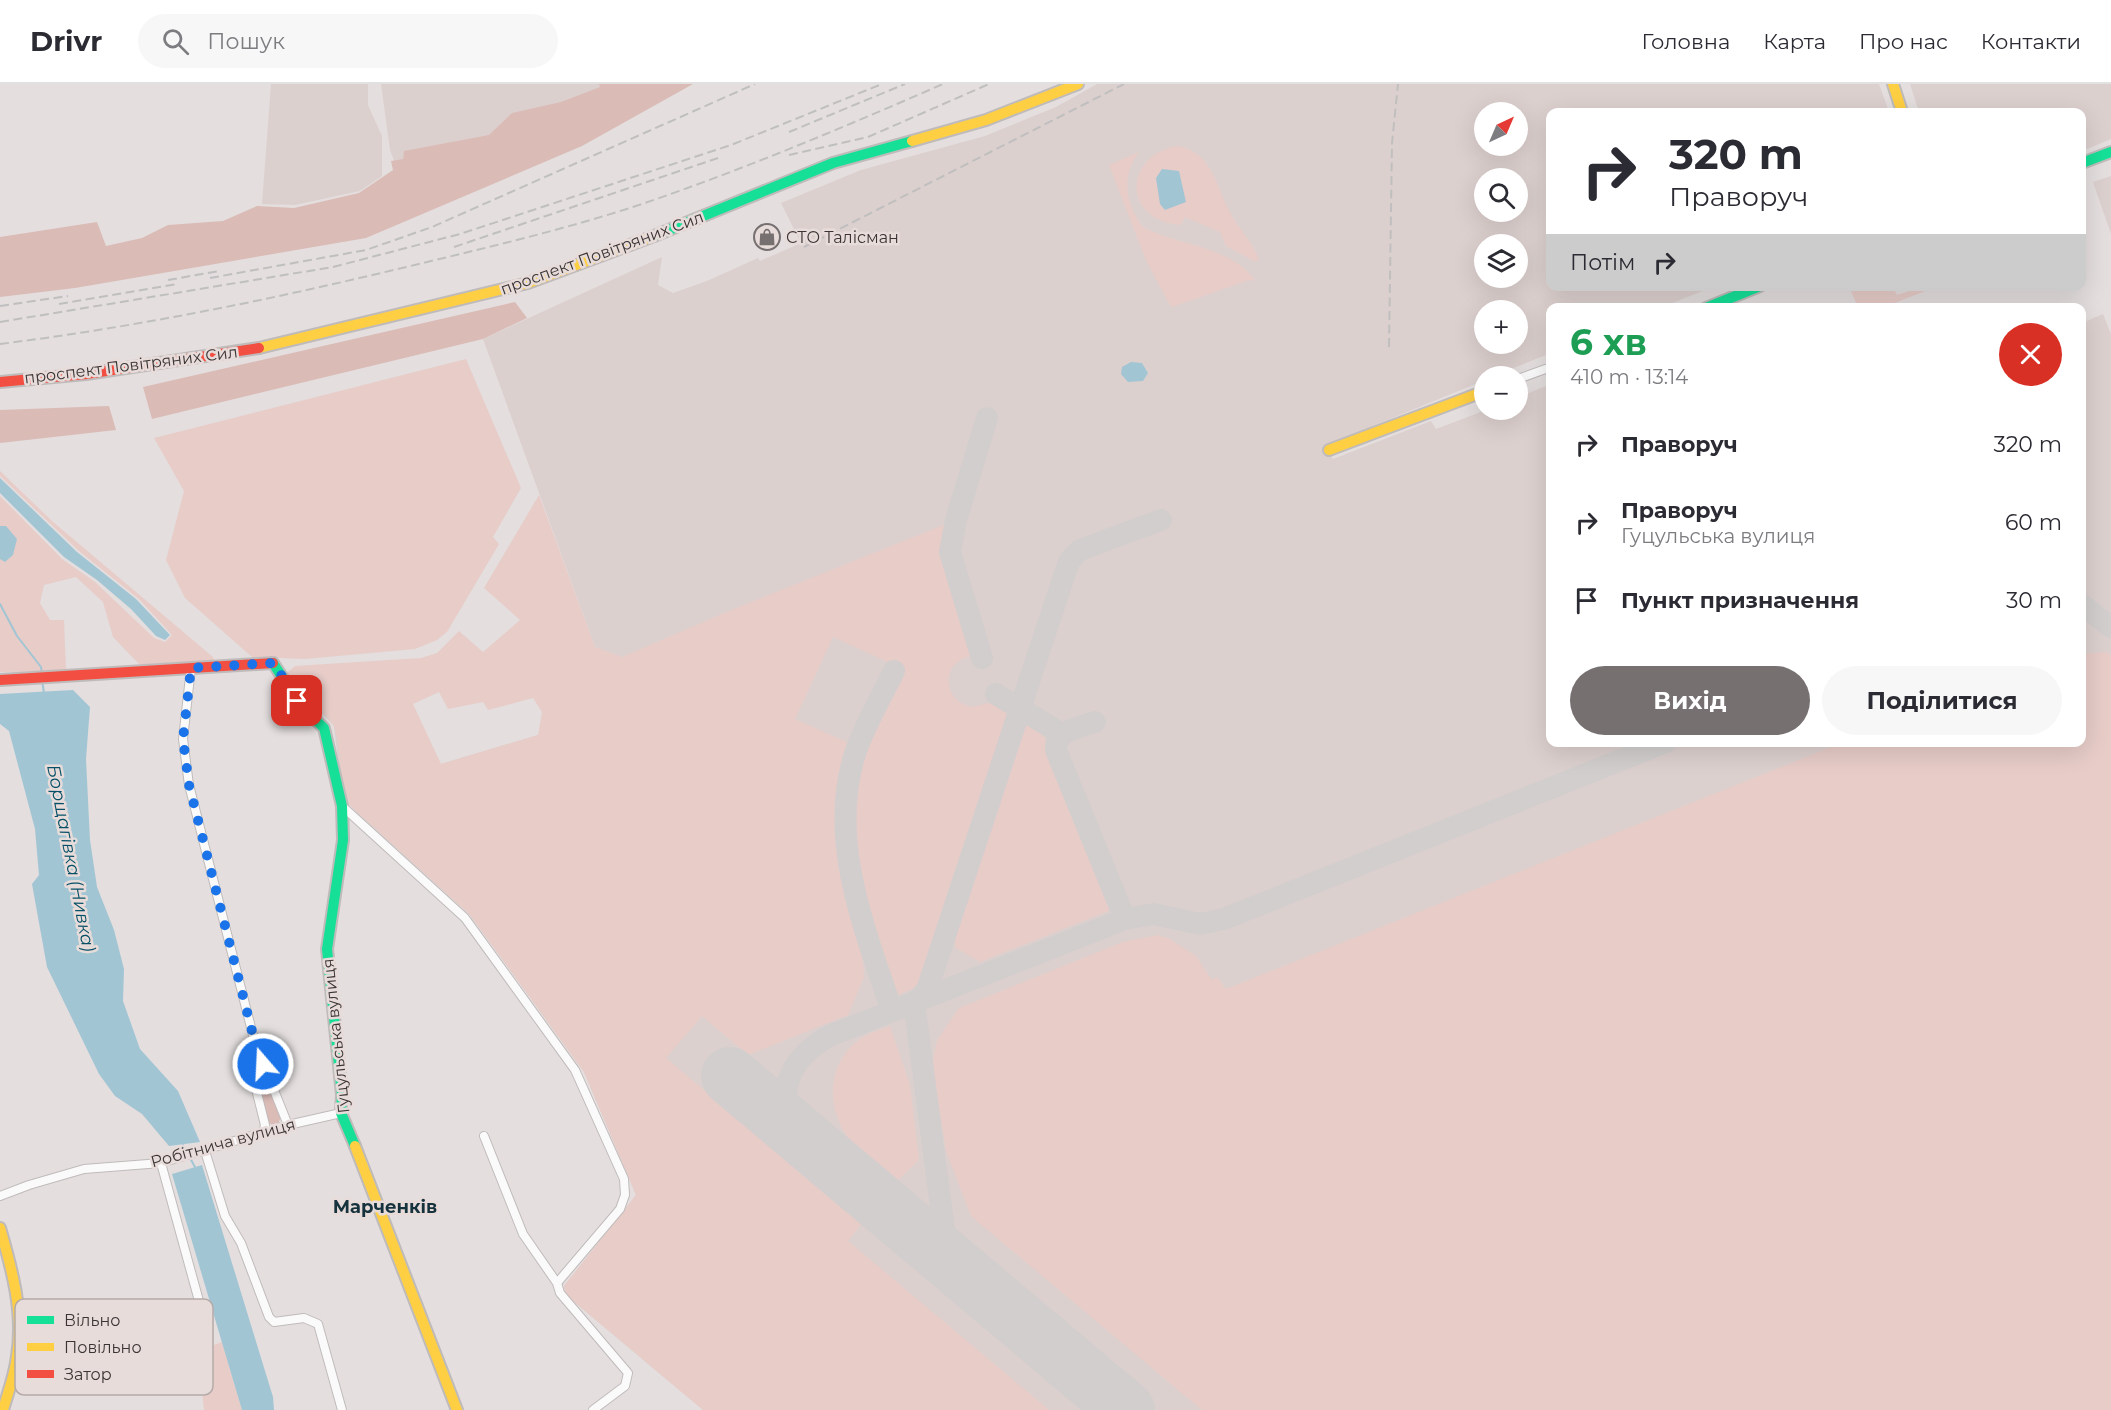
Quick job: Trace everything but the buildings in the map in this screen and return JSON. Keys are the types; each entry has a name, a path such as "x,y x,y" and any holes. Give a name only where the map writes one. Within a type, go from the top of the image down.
{"street":[{"name":"проспект Повітряних Сил","path":"1049,95 1064,84"},
{"name":"проспект Повітряних Сил","path":"0,382 86,374 262,348 528,283 669,230 833,164 878,149 986,120 1078,84"},
{"path":"1893,84 1901,108"},
{"path":"2086,161 2111,152"},
{"path":"1719,303 1748,291"},
{"path":"1528,375 1546,369"},
{"path":"1329,450 1474,395"},
{"name":"Гуцульська вулиця","path":"191,668 274,663 301,706 324,728 342,806 343,840 327,949 342,1095 341,1113 374,1190 457,1410"},
{"path":"0,680 191,668 183,739 189,785 255,1043 288,1125"},
{"path":"342,806 465,918 575,1070 624,1179 625,1195 620,1209 557,1283"},
{"path":"255,1043 251,1069 266,1125 263,1133"},
{"name":"Робітнича вулиця","path":"0,1197 29,1185 84,1169 161,1163 288,1125 341,1113"},
{"path":"484,1136 523,1234 557,1283 560,1293 628,1373 629,1380 618,1394 593,1410"},
{"path":"206,1151 225,1216 242,1243 269,1317 274,1322 304,1318 318,1324 342,1410"},
{"path":"161,1163 198,1299"},
{"path":"0,1228 15,1276 17,1299"},
{"path":"3,1410 15,1365"}],"shaded area":[{"path":"271,84 368,84 368,105 382,136 382,176 360,191 295,205 262,204"},
{"path":"381,84 643,84 397,168 390,150"},
{"path":"599,84 693,84 582,146 366,238 75,288 0,297 0,237 97,222 106,246 142,238 168,225 223,221 257,206 294,208 359,193 393,170 391,161 403,159 404,151 489,135 512,113 561,102 600,87"},
{"path":"1097,84 1879,84 1888,108 1546,108 1546,291 1703,291 1672,303 1546,303 1546,355 1518,366 1474,366 1474,385 1327,445 1333,459 1431,421 1436,429 1474,415 1474,420 1528,420 1528,393 1546,386 1546,747 2086,747 2086,321 2103,314 2111,334 2111,1410 703,1410 566,1295 564,1286 636,1195 584,1072 470,915 356,812 341,788 334,726 308,700 431,767 538,735 621,657 595,647 483,339 662,257 658,285 673,293 707,281 758,258 760,261 801,243 781,203 861,170 985,136 1056,107"},
{"path":"1910,84 2111,84 2111,139 2086,149 2086,108 1918,108"},
{"path":"1177,146 1199,156 1206,164 1232,216 1254,248 1259,260 1254,261 1226,246 1220,232 1185,217 1181,225 1162,221 1148,212 1140,201 1137,188 1139,174 1147,162 1159,152"},
{"path":"1139,152 1130,170 1128,190 1132,209 1143,227 1219,254 1246,270 1255,281 1249,280 1172,307 1146,260 1109,165"},
{"path":"2111,176 2111,234 2093,182"},
{"path":"1851,291 1895,291 1897,295 1909,291 1926,291 1894,303 1856,303"},
{"path":"515,302 527,318 483,339 152,419 143,387"},
{"path":"466,359 521,488 493,537 499,544 447,632 437,640 415,649 305,659 252,657 185,598 166,560 184,491 154,438"},
{"path":"109,406 116,430 0,443 0,410"},
{"path":"0,471 53,522 213,657 215,663 148,667 139,664 113,637 103,602 76,577 44,585 40,603 50,620 64,620 66,671 0,672 0,496 62,559 95,582 154,638 165,642 172,635 139,599 79,551 0,476"},
{"path":"539,495 595,647 622,657 729,611 951,522 945,553 977,656 965,658 955,664 949,676 950,689 962,704 974,706 993,703 1009,711 917,987 897,995 865,899 858,867 855,834 855,801 860,768 871,735 903,669 833,637 795,719 851,744 841,787 839,851 845,889 861,943 864,977 848,1015 748,1055 702,1016 666,1058 862,1223 848,1241 1049,1410 703,1410 566,1295 564,1286 636,1195 584,1072 470,915 346,802 334,727 324,713 297,695 287,673 295,666 421,658 437,653 459,631 483,652 520,620 484,588","holes":["439,692 448,709 483,702 488,710 533,698 542,712 538,735 441,764 413,704"]},
{"path":"2107,652 2111,656 2111,1410 1202,1410 971,1216 946,1151 932,1065 937,1040 959,1008 1123,942 1158,935 1170,939 1196,956 1212,980 1217,977 1226,989 1831,747 2086,747 2086,654"},
{"path":"1025,721 1042,731 1113,909 980,962 956,948 953,939"},
{"path":"890,1026 910,1085 919,1160 897,1181 867,1158 851,1142 837,1116 833,1088 840,1062 849,1050 863,1037"},
{"path":"256,1054 281,1117 278,1124 272,1125 268,1122 253,1069"},
{"path":"222,1342 242,1410 204,1410 202,1395 213,1395 213,1345"}],"water":[{"path":"1162,169 1179,171 1186,202 1165,210 1160,204 1156,178"},
{"path":"1131,362 1142,363 1148,373 1143,381 1128,382 1121,374 1122,367"},
{"path":"0,478 77,552 136,599 170,635 165,640 156,636 131,609 97,580 64,557 0,493"},
{"path":"0,526 6,526 17,539 13,555 5,562 0,559"},
{"path":"73,690 90,707 86,759 90,840 97,887 114,930 124,969 123,1001 140,1049 178,1091 200,1142 169,1146 142,1114 115,1096 99,1074 47,967 32,884 39,875 35,829 9,731 0,724 0,694"},
{"path":"202,1165 273,1397 274,1410 242,1410 213,1312 213,1299 209,1299 172,1174"}],"waterway":[{"name":"Борщагівка (Нивка)","path":"0,604 17,636 41,667 42,675"},
{"name":"Борщагівка (Нивка)","path":"42,680 44,693"},
{"name":"Борщагівка (Нивка)","path":"183,1145 196,1169"}],"taxiway":[{"path":"982,658 950,552 956,520 987,418"},
{"path":"917,1001 927,990 1069,561 1080,550 1161,520"},
{"path":"2086,608 2111,627"},
{"path":"892,1011 870,947 852,880 845,812 849,779 858,745 894,671"},
{"path":"996,694 1062,734"},
{"path":"1095,722 1064,734 1059,738 1056,750 1125,919"},
{"path":"806,1139 788,1110 786,1096 788,1082 803,1057 829,1036 1125,919 1154,914 1200,924 1224,919 1654,747"},
{"path":"914,1002 948,1260"}],"runway":[{"path":"730,1076 1126,1410"}],"railway":[{"path":"210,278 366,250 432,227 755,84"},
{"path":"0,322 333,267 460,234 731,145 882,84"},
{"path":"789,132 905,84"},
{"path":"0,344 152,321 252,302 549,232 636,206 752,164 943,84"},
{"path":"789,155 868,137 989,84"},
{"path":"804,247 1124,84"},
{"path":"1389,347 1392,143 1398,84"},
{"path":"454,247 718,158"},
{"path":"168,280 219,271"},
{"path":"59,304 177,284"},
{"path":"0,306 68,296"}],"traffic: fast":[{"path":"654,236 833,163 912,141"},
{"path":"2086,161 2111,152"},
{"path":"1718,303 1748,291"},
{"path":"273,663 301,706 324,728 342,806 343,840 327,949 342,1095 341,1113 355,1146"}],"traffic: slow":[{"path":"912,141 986,120 1078,84"},
{"path":"1893,84 1901,108"},
{"path":"259,348 528,283 654,236"},
{"path":"1329,450 1474,395"},
{"path":"355,1146 457,1410"},
{"path":"0,1228 16,1299"},
{"path":"3,1410 15,1368"}],"traffic: jam":[{"path":"0,382 86,374 259,348"},
{"path":"0,680 273,663"}],"place":[{"name":"СТО Талісман","path":"767,237"}],"district":[{"name":"Марченків","path":"385,1207"}],"route":[{"path":"263,1064 255,1043 189,785 183,739 191,668 274,663 297,701"}]}
